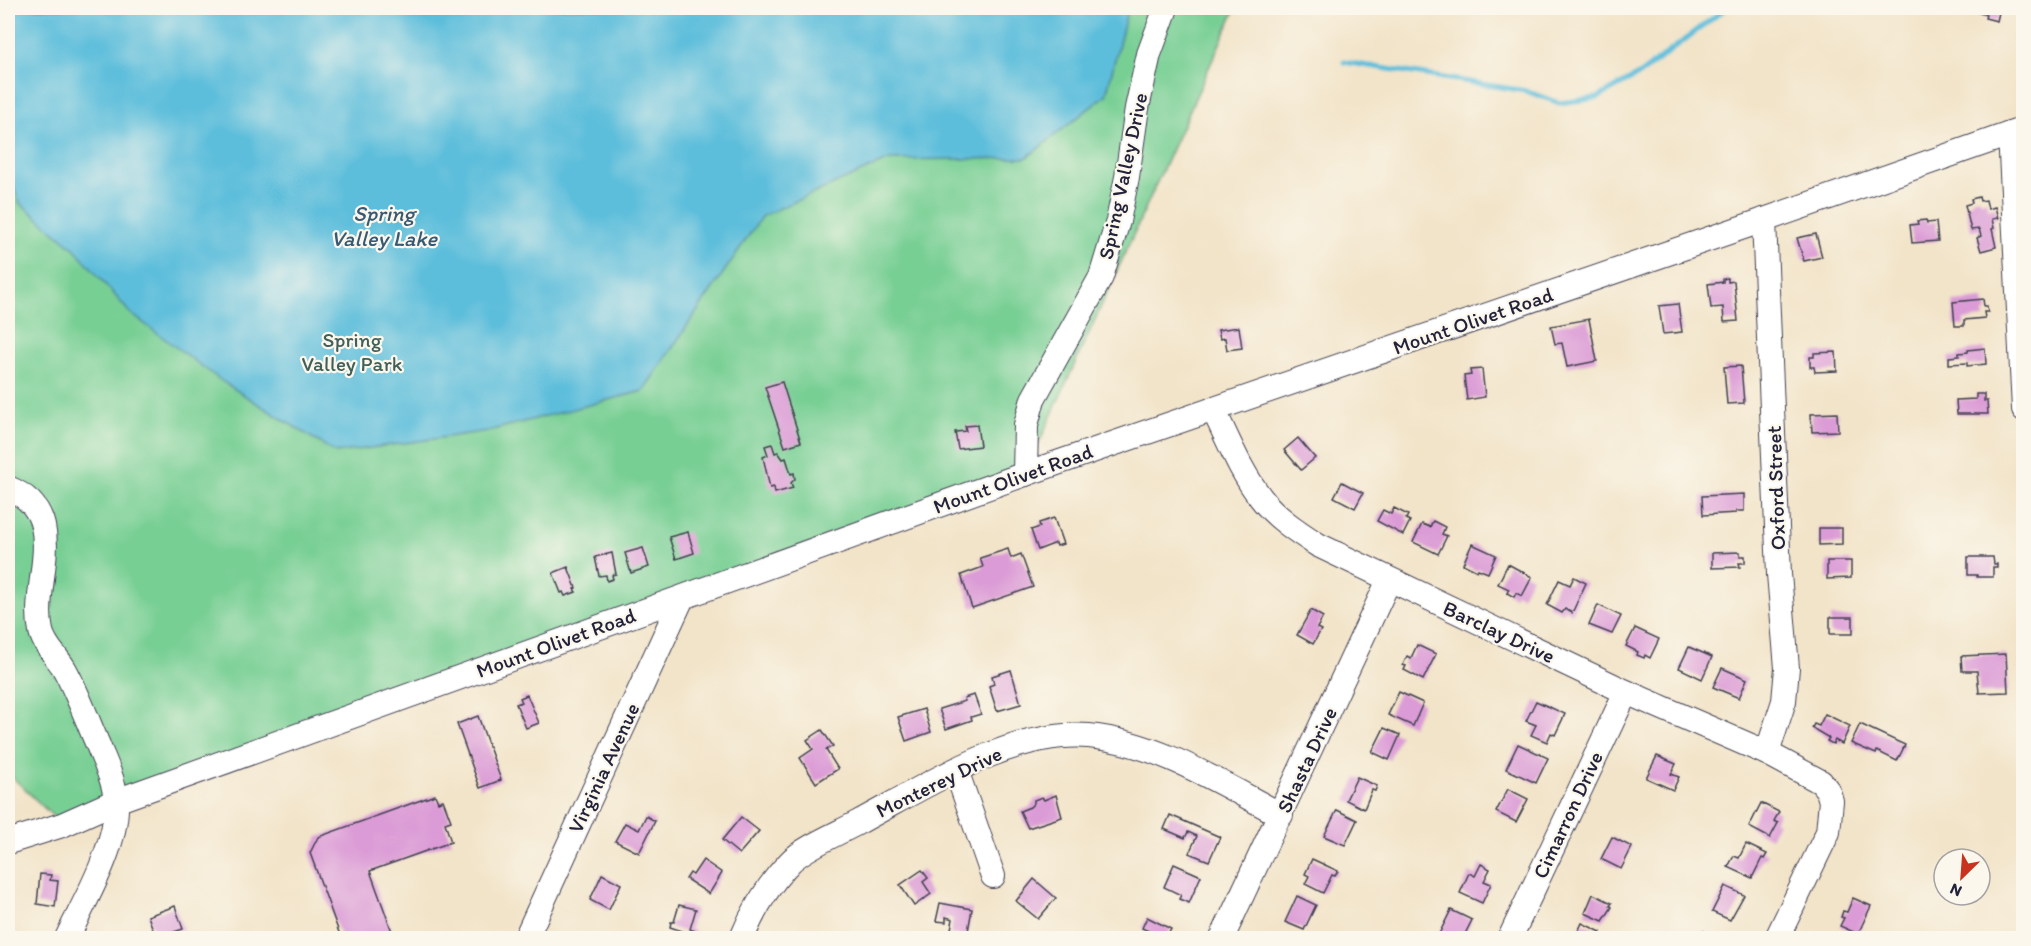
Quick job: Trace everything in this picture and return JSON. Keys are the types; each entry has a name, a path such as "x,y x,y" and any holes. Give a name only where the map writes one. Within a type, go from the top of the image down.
{"street":[{"name":"Spring Valley Drive","path":"1025,474 1026,424 1033,399 1101,277 1118,221 1139,97 1149,54 1166,8"},
{"name":"Mount Olivet Road","path":"8,842 62,825 116,801 1025,474 2017,131"},
{"path":"2017,131 2024,409"},
{"name":"Oxford Street","path":"1764,220 1779,574 1787,668 1784,701 1767,753"},
{"name":"Barclay Drive","path":"1213,409 1245,475 1262,500 1285,522 1318,545 1626,692 1767,753 1821,782 1828,791 1831,801 1828,832 1778,939"},
{"path":"8,488 30,503 42,522 46,545 39,621 41,635 64,668 76,691 110,775 116,801 109,848 67,939"},
{"name":"Shasta Drive","path":"1222,939 1389,580"},
{"name":"Virginia Avenue","path":"526,939 682,598"},
{"name":"Cimarron Drive","path":"1510,939 1626,692"},
{"name":"Monterey Drive","path":"742,939 766,891 792,860 956,770 1017,744 1054,736 1087,736 1122,741 1164,754 1281,815"},
{"path":"956,770 993,876"}],"green space":[{"name":"Spring Valley Park","path":"8,8 1236,8 1025,474 62,825 8,773"}],"water":[{"name":"Spring Valley Lake","path":"8,8 1128,8 1106,95 1026,158 889,160 762,216 643,391 488,431 336,453 223,382 130,313 75,249 20,203 8,173"}],"building":[{"path":"1970,8 2000,8 1997,21 1985,18 1986,15 1970,10"},
{"path":"1979,197 1980,201 1986,200 1988,209 1995,207 1998,218 1992,219 1996,247 1981,251 1977,238 1981,236 1979,229 1971,230 1965,205 1972,203 1971,199"},
{"path":"1926,220 1927,223 1936,222 1938,241 1912,243 1910,225"},
{"path":"1816,234 1822,257 1804,261 1797,238"},
{"path":"1728,278 1728,282 1734,281 1738,321 1724,322 1723,307 1711,308 1708,284 1723,282 1723,279"},
{"path":"1983,299 1988,312 1984,312 1985,318 1964,320 1964,326 1955,326 1953,302"},
{"path":"1678,304 1682,332 1663,334 1659,306"},
{"path":"1589,319 1597,361 1567,367 1562,343 1555,344 1551,326"},
{"path":"1239,327 1242,348 1227,350 1225,338 1220,339 1218,330"},
{"path":"1985,348 1986,364 1967,366 1967,363 1949,364 1949,357 1959,356 1959,353 1968,352 1968,350"},
{"path":"1836,352 1837,371 1815,372 1814,367 1810,367 1810,357 1814,357 1814,353"},
{"path":"1741,366 1744,403 1727,404 1724,367"},
{"path":"1482,369 1485,397 1467,400 1464,376 1471,375 1470,370"},
{"path":"782,382 801,442 785,447 765,387"},
{"path":"1976,394 1984,394 1988,414 1957,414 1956,400 1976,399"},
{"path":"1837,413 1838,431 1812,432 1811,414"},
{"path":"977,425 980,446 958,449 955,432 966,431 965,426"},
{"path":"1298,438 1315,458 1301,470 1284,450"},
{"path":"772,444 775,453 778,452 783,459 786,458 795,479 791,483 793,488 775,493 774,487 770,488 763,457 768,455 765,446"},
{"path":"1342,482 1363,493 1355,508 1334,497"},
{"path":"1744,494 1744,511 1703,515 1702,496"},
{"path":"1394,508 1408,515 1406,519 1410,521 1403,535 1377,521 1383,510 1391,514"},
{"path":"1054,518 1063,544 1057,546 1056,543 1038,550 1031,530 1040,527 1039,523"},
{"path":"1433,521 1445,527 1442,534 1447,536 1438,554 1413,542 1422,524 1430,527"},
{"path":"1819,528 1842,528 1842,544 1819,545"},
{"path":"688,532 694,553 676,559 669,537"},
{"path":"1472,544 1496,555 1488,573 1478,569 1477,571 1463,564"},
{"path":"643,548 649,567 631,573 625,553"},
{"path":"1008,549 1011,558 1021,554 1033,587 972,608 961,575 983,567 980,558"},
{"path":"1740,552 1740,556 1745,556 1745,563 1739,563 1740,567 1712,568 1712,553"},
{"path":"612,553 616,574 612,575 613,579 607,581 606,575 599,576 595,557"},
{"path":"1968,557 1993,557 1997,567 1993,567 1993,577 1968,575"},
{"path":"1827,561 1851,561 1851,578 1827,579"},
{"path":"1508,564 1532,577 1522,596 1516,593 1514,597 1507,593 1509,589 1498,584"},
{"path":"568,567 576,592 565,596 563,592 561,593 553,573"},
{"path":"1574,577 1586,583 1572,613 1565,609 1562,613 1547,605 1559,580 1570,585"},
{"path":"1598,605 1621,616 1612,634 1589,625"},
{"path":"1311,610 1323,617 1317,628 1321,630 1313,644 1297,635"},
{"path":"1830,617 1853,617 1853,634 1830,634"},
{"path":"1635,628 1659,639 1650,658 1637,655 1638,652 1626,646"},
{"path":"1417,645 1436,654 1423,680 1404,670 1406,666 1403,665 1407,656 1411,658"},
{"path":"1689,647 1712,657 1702,679 1679,668"},
{"path":"2006,654 2008,692 1979,693 1977,671 1962,671 1961,656"},
{"path":"1722,668 1747,679 1739,698 1713,687"},
{"path":"1011,670 1021,704 997,711 989,686 994,684 992,676"},
{"path":"1399,692 1423,703 1413,726 1388,715"},
{"path":"527,695 539,723 526,728 516,704 522,702 520,698"},
{"path":"974,695 981,714 971,717 972,720 946,729 939,709 965,701 964,698"},
{"path":"1536,701 1565,714 1555,735 1551,733 1547,742 1531,735 1536,725 1526,721"},
{"path":"924,709 931,732 906,741 898,717"},
{"path":"1825,714 1850,726 1842,744 1835,740 1833,744 1827,741 1829,738 1812,728 1814,724 1819,726"},
{"path":"478,716 501,780 480,788 457,724"},
{"path":"1860,724 1905,745 1897,761 1877,751 1876,754 1851,743"},
{"path":"1384,728 1400,735 1389,760 1372,752"},
{"path":"822,730 833,746 826,750 838,769 816,783 800,758 813,749 807,740"},
{"path":"1518,744 1548,758 1536,783 1506,769"},
{"path":"1657,756 1676,764 1671,774 1679,777 1673,790 1646,778"},
{"path":"1357,777 1377,786 1375,791 1372,790 1364,809 1346,800"},
{"path":"1508,789 1528,799 1516,822 1496,812"},
{"path":"435,795 438,802 443,800 451,821 445,823 451,842 370,871 394,937 341,938 310,853 318,837"},
{"path":"1056,795 1062,817 1028,828 1020,811 1030,807 1034,800 1042,797 1044,800"},
{"path":"1761,803 1779,812 1774,821 1778,823 1770,838 1749,827"},
{"path":"1337,810 1357,820 1345,845 1324,836"},
{"path":"1170,815 1220,837 1209,861 1189,853 1197,836 1188,832 1185,838 1164,829"},
{"path":"646,816 655,821 639,853 615,841 625,823 639,830"},
{"path":"741,817 759,831 739,854 722,840"},
{"path":"1612,837 1632,847 1621,869 1601,859"},
{"path":"1746,844 1767,854 1764,859 1762,858 1752,878 1728,867 1734,856 1739,858"},
{"path":"1312,859 1338,871 1335,876 1332,875 1323,893 1305,884 1309,876 1305,874"},
{"path":"703,860 722,873 709,894 686,879 690,873 693,875"},
{"path":"1174,864 1201,876 1189,903 1179,899 1181,895 1164,887"},
{"path":"1481,864 1490,869 1484,881 1491,884 1482,903 1460,893 1469,873 1475,876"},
{"path":"922,870 928,878 923,882 931,894 914,906 900,885"},
{"path":"40,874 51,875 50,880 58,881 55,907 37,904"},
{"path":"602,874 621,884 609,910 590,900"},
{"path":"1034,879 1056,898 1038,919 1016,901"},
{"path":"1725,886 1744,895 1730,920 1712,912"},
{"path":"1593,894 1612,903 1603,921 1585,913"},
{"path":"1297,896 1316,905 1304,930 1285,922"},
{"path":"1853,898 1871,906 1858,934 1840,926 1844,918 1841,917 1843,911 1847,912"},
{"path":"940,903 972,909 967,937 950,934 953,919 946,917 946,922 936,921"},
{"path":"679,905 696,909 690,929 695,931 694,935 670,927 671,922 674,922"},
{"path":"175,906 183,929 156,938 148,916"},
{"path":"1451,910 1472,920 1463,938 1437,938"},
{"path":"1147,917 1171,929 1166,938 1148,938 1151,932 1142,928"},
{"path":"1582,923 1601,932 1597,938 1575,938"},
{"path":"1703,931 1720,938 1699,938"}],"waterway":[{"path":"1344,62 1526,91 1559,103 1597,98 1640,74 1726,8"}]}
